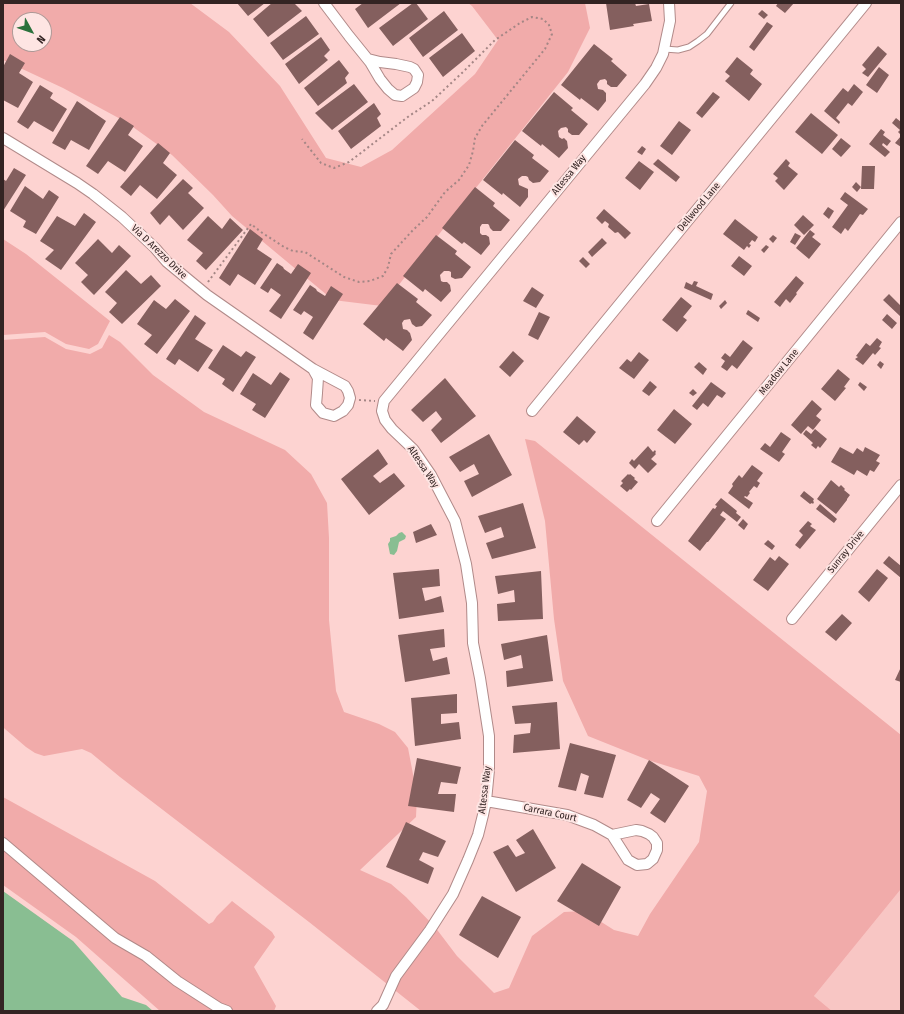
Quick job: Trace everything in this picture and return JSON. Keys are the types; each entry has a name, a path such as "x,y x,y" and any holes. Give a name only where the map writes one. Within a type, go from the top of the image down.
{"street":[{"path":"324,3 368,59 380,80 388,89 395,95 402,96 414,88 418,75 414,69 368,59"},
{"name":"Altessa Way","path":"382,1009 396,976 430,930 453,894 478,835 486,801 490,736 473,643 472,603 466,564 455,521 431,475 418,456 385,420 382,411 384,401 645,84 656,68 663,54 670,21 669,3"},
{"name":"Dellwood Lane","path":"532,411 866,3"},
{"name":"Via D Arezzo Drive","path":"3,138 77,183 92,194 122,217 155,248 166,262 201,291 313,369 345,386 348,391 350,398 349,400"},
{"name":"Meadow Lane","path":"657,521 901,222"},
{"path":"313,369 318,378 316,405 323,413 334,416 343,411 348,405 349,400"},
{"name":"Sunray Drive","path":"792,619 901,485"},
{"name":"Carrara Court","path":"486,801 567,815 594,825 612,835"},
{"path":"3,843 115,938 146,956 177,981 219,1008 227,1011"}],"lane":[{"path":"664,49 678,50 689,47 698,41 707,34 731,3"}],"path":[{"path":"201,291 251,224 260,232 284,247 292,251 305,252 344,277 359,282 370,281 383,276 388,267 391,254 413,230 428,217 445,192 459,180 469,165 473,151 474,138 482,126 545,49 552,34 549,25 543,19 532,17 495,40 432,101 409,116 349,162 334,168 321,163 302,139"},
{"path":"349,400 371,400 384,403"}],"shaded area":[{"path":"3,3 190,3 229,32 280,86 326,158 361,167 392,150 475,74 498,40 472,6 468,3 585,3 590,28 568,72 382,306 333,300 232,216 172,155 126,122 63,88 3,60"},
{"path":"3,239 26,254 110,321 98,344 89,349 66,344 45,332 3,335"},
{"path":"109,335 120,342 153,375 204,412 285,450 311,474 327,503 329,538 329,620 336,691 344,712 379,724 395,732 408,748 417,795 416,817 360,870 391,884 406,897 435,927 457,956 494,993 509,988 532,936 564,912 584,911 614,930 638,936 650,914 699,842 707,791 699,776 648,760 588,736 563,681 554,619 545,521 525,439 535,441 901,735 901,889 814,996 832,1011 421,1011 91,753 82,749 44,756 35,753 26,747 5,729 3,727 3,340 45,337 66,349 90,354 102,348"},
{"path":"402,532 406,536 405,539 399,542 397,551 394,555 390,554 388,544 390,538"},
{"path":"3,797 155,881 209,924 213,922 232,901 272,932 275,937 254,967 276,1006 274,1011 160,1011 76,937 3,885"},
{"path":"901,889 901,1011 832,1011 814,996"},
{"path":"3,891 73,941 122,997 146,1005 153,1011 3,1011"}],"building":[{"path":"237,3 265,3 248,16"},
{"path":"272,3 294,3 302,11 268,37 253,19"},
{"path":"363,3 401,3 368,28 355,9"},
{"path":"413,3 416,3 428,19 393,46 379,28"},
{"path":"606,3 635,3 636,6 649,4 652,21 610,30"},
{"path":"778,3 794,3 785,13 776,6"},
{"path":"762,10 768,15 764,19 758,14"},
{"path":"444,11 458,30 423,57 409,38"},
{"path":"306,16 319,34 283,60 270,43"},
{"path":"767,22 773,26 754,51 749,47"},
{"path":"462,33 475,51 443,77 429,58"},
{"path":"321,37 330,50 324,56 328,60 299,84 285,64"},
{"path":"594,44 613,59 611,61 627,75 617,87 611,87 607,84 605,79 600,80 597,84 598,89 603,90 606,93 606,101 598,111 581,98 580,100 561,85"},
{"path":"878,46 887,54 868,77 862,73 866,69 862,65"},
{"path":"10,54 25,63 19,73 33,82 18,108 3,100 3,67"},
{"path":"737,57 753,70 750,74 762,84 749,101 725,81 730,76 725,72"},
{"path":"339,60 349,73 345,78 347,83 318,106 304,88"},
{"path":"879,67 889,75 877,93 866,85"},
{"path":"354,84 368,102 332,130 315,113"},
{"path":"854,84 863,92 852,106 848,103 836,118 840,122 839,124 824,111 843,88 848,92"},
{"path":"40,85 53,93 50,98 67,109 53,132 34,121 28,129 17,122"},
{"path":"554,92 573,108 571,110 588,124 579,135 572,135 568,132 566,127 561,128 558,131 559,137 562,139 564,138 567,141 568,148 559,158 542,144 541,146 522,131"},
{"path":"713,92 720,97 702,118 696,113"},
{"path":"77,101 106,121 89,150 71,140 65,150 52,143"},
{"path":"374,103 381,114 377,118 381,126 351,149 338,131"},
{"path":"811,113 838,135 822,154 795,132"},
{"path":"120,117 134,126 128,135 143,146 125,172 108,161 98,174 86,166"},
{"path":"896,118 901,122 901,135 898,132 900,130 892,123"},
{"path":"679,121 691,130 672,155 660,146"},
{"path":"881,129 885,132 883,135 891,141 887,146 883,143 882,145 890,152 885,157 869,144"},
{"path":"901,136 901,147 895,143"},
{"path":"841,138 851,146 841,157 832,149"},
{"path":"515,140 534,155 532,158 549,171 540,182 533,183 526,176 522,176 518,179 519,185 528,189 528,197 520,207 503,193 502,195 483,180"},
{"path":"158,143 170,153 163,163 177,175 157,199 140,185 131,196 120,187"},
{"path":"642,146 646,149 642,155 637,152"},
{"path":"658,159 680,177 676,182 653,164"},
{"path":"786,159 790,163 788,166 798,174 784,190 775,181 778,178 773,174"},
{"path":"639,161 654,172 640,190 625,178"},
{"path":"862,166 875,166 874,189 861,189"},
{"path":"14,168 26,175 3,211 3,179 6,181"},
{"path":"183,179 193,188 188,193 204,208 183,230 169,215 160,225 150,213"},
{"path":"856,182 861,187 857,192 852,187"},
{"path":"25,186 43,199 49,190 59,197 36,234 23,227 26,221 10,211"},
{"path":"475,187 495,203 493,206 510,220 501,231 493,231 488,224 482,224 480,227 480,233 489,237 490,244 481,255 464,242 462,244 442,228"},
{"path":"845,192 868,209 863,215 860,214 848,231 845,228 841,234 832,227 848,205 840,199"},
{"path":"828,207 834,211 829,219 823,214"},
{"path":"604,209 631,233 625,239 618,232 615,233 608,227 609,224 605,221 602,224 596,218"},
{"path":"84,213 96,222 61,270 45,259 54,250 40,241 57,216 75,226"},
{"path":"803,215 814,225 804,235 794,225"},
{"path":"208,216 222,229 230,218 243,230 206,270 196,261 203,253 187,240"},
{"path":"735,219 758,237 755,242 752,240 749,244 751,245 749,248 747,246 744,250 723,234"},
{"path":"250,229 263,239 257,249 272,259 255,285 238,274 230,286 219,278"},
{"path":"810,230 815,234 812,237 821,244 809,259 796,248"},
{"path":"795,233 801,236 795,245 790,242"},
{"path":"436,235 457,251 455,254 471,267 462,278 455,279 451,277 451,272 449,271 444,271 440,275 441,281 447,282 450,285 451,291 441,302 425,289 423,292 403,276"},
{"path":"773,235 777,238 773,243 769,239"},
{"path":"602,238 607,243 592,257 588,252"},
{"path":"98,239 112,253 119,245 131,256 94,295 81,282 88,275 75,263"},
{"path":"766,245 769,247 764,253 761,250"},
{"path":"739,256 752,266 744,276 731,266"},
{"path":"583,257 590,264 586,268 579,261"},
{"path":"277,263 291,274 298,264 311,273 281,319 269,311 281,295 271,288 268,293 260,288"},
{"path":"126,270 141,284 151,275 161,286 122,324 109,312 117,303 105,292"},
{"path":"796,276 804,283 790,303 786,299 780,307 774,302"},
{"path":"694,281 698,282 696,286 713,294 711,300 684,288 686,282 692,285"},
{"path":"397,283 418,299 416,302 432,315 422,326 416,327 412,324 410,319 404,320 402,323 403,329 410,333 412,340 403,351 386,338 384,341 363,324"},
{"path":"310,285 325,296 331,286 343,294 313,340 303,333 313,317 304,311 301,315 293,310"},
{"path":"532,287 544,295 536,308 523,301"},
{"path":"889,294 901,306 901,317 883,300"},
{"path":"681,297 692,306 683,317 687,320 677,332 662,320"},
{"path":"175,299 190,311 157,354 144,344 152,335 137,324 154,300 166,309"},
{"path":"725,300 727,303 721,309 719,306"},
{"path":"748,310 760,318 758,322 746,314"},
{"path":"539,312 550,317 538,340 528,335"},
{"path":"887,314 897,323 892,329 882,320"},
{"path":"195,315 206,323 195,339 213,350 198,372 179,359 175,365 166,359"},
{"path":"877,338 882,342 879,347 881,348 875,355 873,353 863,365 855,359 858,357 856,356 866,343 870,346"},
{"path":"743,340 753,348 737,369 732,365 727,371 721,367 725,361 721,358 725,353 730,357"},
{"path":"223,345 241,357 246,351 256,357 233,392 222,384 225,379 208,368"},
{"path":"513,351 524,361 510,377 499,367"},
{"path":"639,352 649,360 634,379 619,368 627,359 631,362"},
{"path":"880,361 884,364 881,369 877,365"},
{"path":"699,362 707,369 703,375 694,367"},
{"path":"838,369 850,379 844,387 846,388 835,401 821,389"},
{"path":"280,372 290,379 265,418 252,410 256,404 240,394 253,373 271,385"},
{"path":"445,378 476,416 441,443 431,430 442,419 436,411 423,422 411,410"},
{"path":"650,381 657,387 649,396 642,391"},
{"path":"711,382 726,393 722,398 717,395 708,407 703,403 697,410 692,406"},
{"path":"860,382 867,387 864,391 858,385"},
{"path":"693,389 697,393 693,396 689,393"},
{"path":"812,400 822,409 816,416 821,420 813,430 808,426 801,434 791,425"},
{"path":"674,409 692,424 675,444 657,430"},
{"path":"577,416 596,432 587,443 584,440 579,445 563,432"},
{"path":"815,429 827,439 820,448 818,446 816,449 811,445 813,443 803,434 806,430 811,434"},
{"path":"781,432 791,439 782,452 785,454 779,462 760,449 765,443 770,447"},
{"path":"489,434 512,475 472,497 464,481 479,474 474,464 460,472 449,457"},
{"path":"648,446 653,452 655,450 656,452 651,459 657,464 648,473 639,464 635,469 629,463 632,459 634,461"},
{"path":"840,447 853,454 857,448 863,452 865,447 880,455 876,461 880,463 874,472 870,470 867,476 857,470 854,475 831,462"},
{"path":"378,449 388,464 373,476 380,483 394,473 405,486 369,515 341,479"},
{"path":"752,465 763,473 757,481 760,483 757,488 754,486 747,497 744,497 753,503 749,509 728,493 733,486 732,484 739,475 742,478"},
{"path":"628,474 635,478 634,479 638,482 631,490 630,489 627,492 620,486 623,483 621,481"},
{"path":"831,480 839,487 841,485 850,495 836,514 817,499"},
{"path":"804,491 814,499 813,504 810,504 800,496"},
{"path":"721,498 737,511 736,513 741,517 737,522 723,511 720,515 726,519 700,551 688,541 713,508 715,509 717,506 715,505"},
{"path":"523,503 536,548 492,559 486,543 504,537 501,527 485,533 478,516"},
{"path":"820,504 837,519 834,523 816,509"},
{"path":"743,519 748,524 744,530 738,525"},
{"path":"808,521 812,524 810,526 816,530 800,549 795,545 803,535 799,531"},
{"path":"431,524 437,535 416,543 413,532"},
{"path":"768,540 775,546 772,550 764,544"},
{"path":"779,556 789,564 768,591 753,580 770,557 775,561"},
{"path":"889,556 901,566 901,578 883,563"},
{"path":"439,569 440,586 422,588 425,601 441,596 444,612 399,619 393,573"},
{"path":"877,569 888,578 869,602 858,592"},
{"path":"541,571 543,619 498,621 497,604 515,602 514,590 498,594 495,576"},
{"path":"842,614 852,623 836,641 825,632"},
{"path":"444,629 445,647 430,649 433,661 447,657 450,674 405,682 398,635"},
{"path":"547,635 553,681 507,687 506,671 523,668 521,655 504,660 501,644"},
{"path":"901,667 901,682 895,680"},
{"path":"457,694 457,713 441,714 441,724 459,722 461,739 415,746 411,698"},
{"path":"557,702 560,749 513,753 514,735 530,733 531,723 515,724 512,706"},
{"path":"570,743 616,755 603,798 584,794 589,776 581,773 576,791 558,787"},
{"path":"417,758 461,767 457,784 441,782 438,794 456,794 454,812 408,806"},
{"path":"649,760 689,786 665,823 650,813 660,799 651,793 641,808 627,800"},
{"path":"406,822 446,841 438,857 423,852 419,860 434,868 428,884 386,867"},
{"path":"533,829 556,868 516,892 493,852 508,845 516,857 525,853 516,840"},
{"path":"582,863 621,887 599,926 557,901"},
{"path":"482,896 521,917 498,958 459,935"}]}
